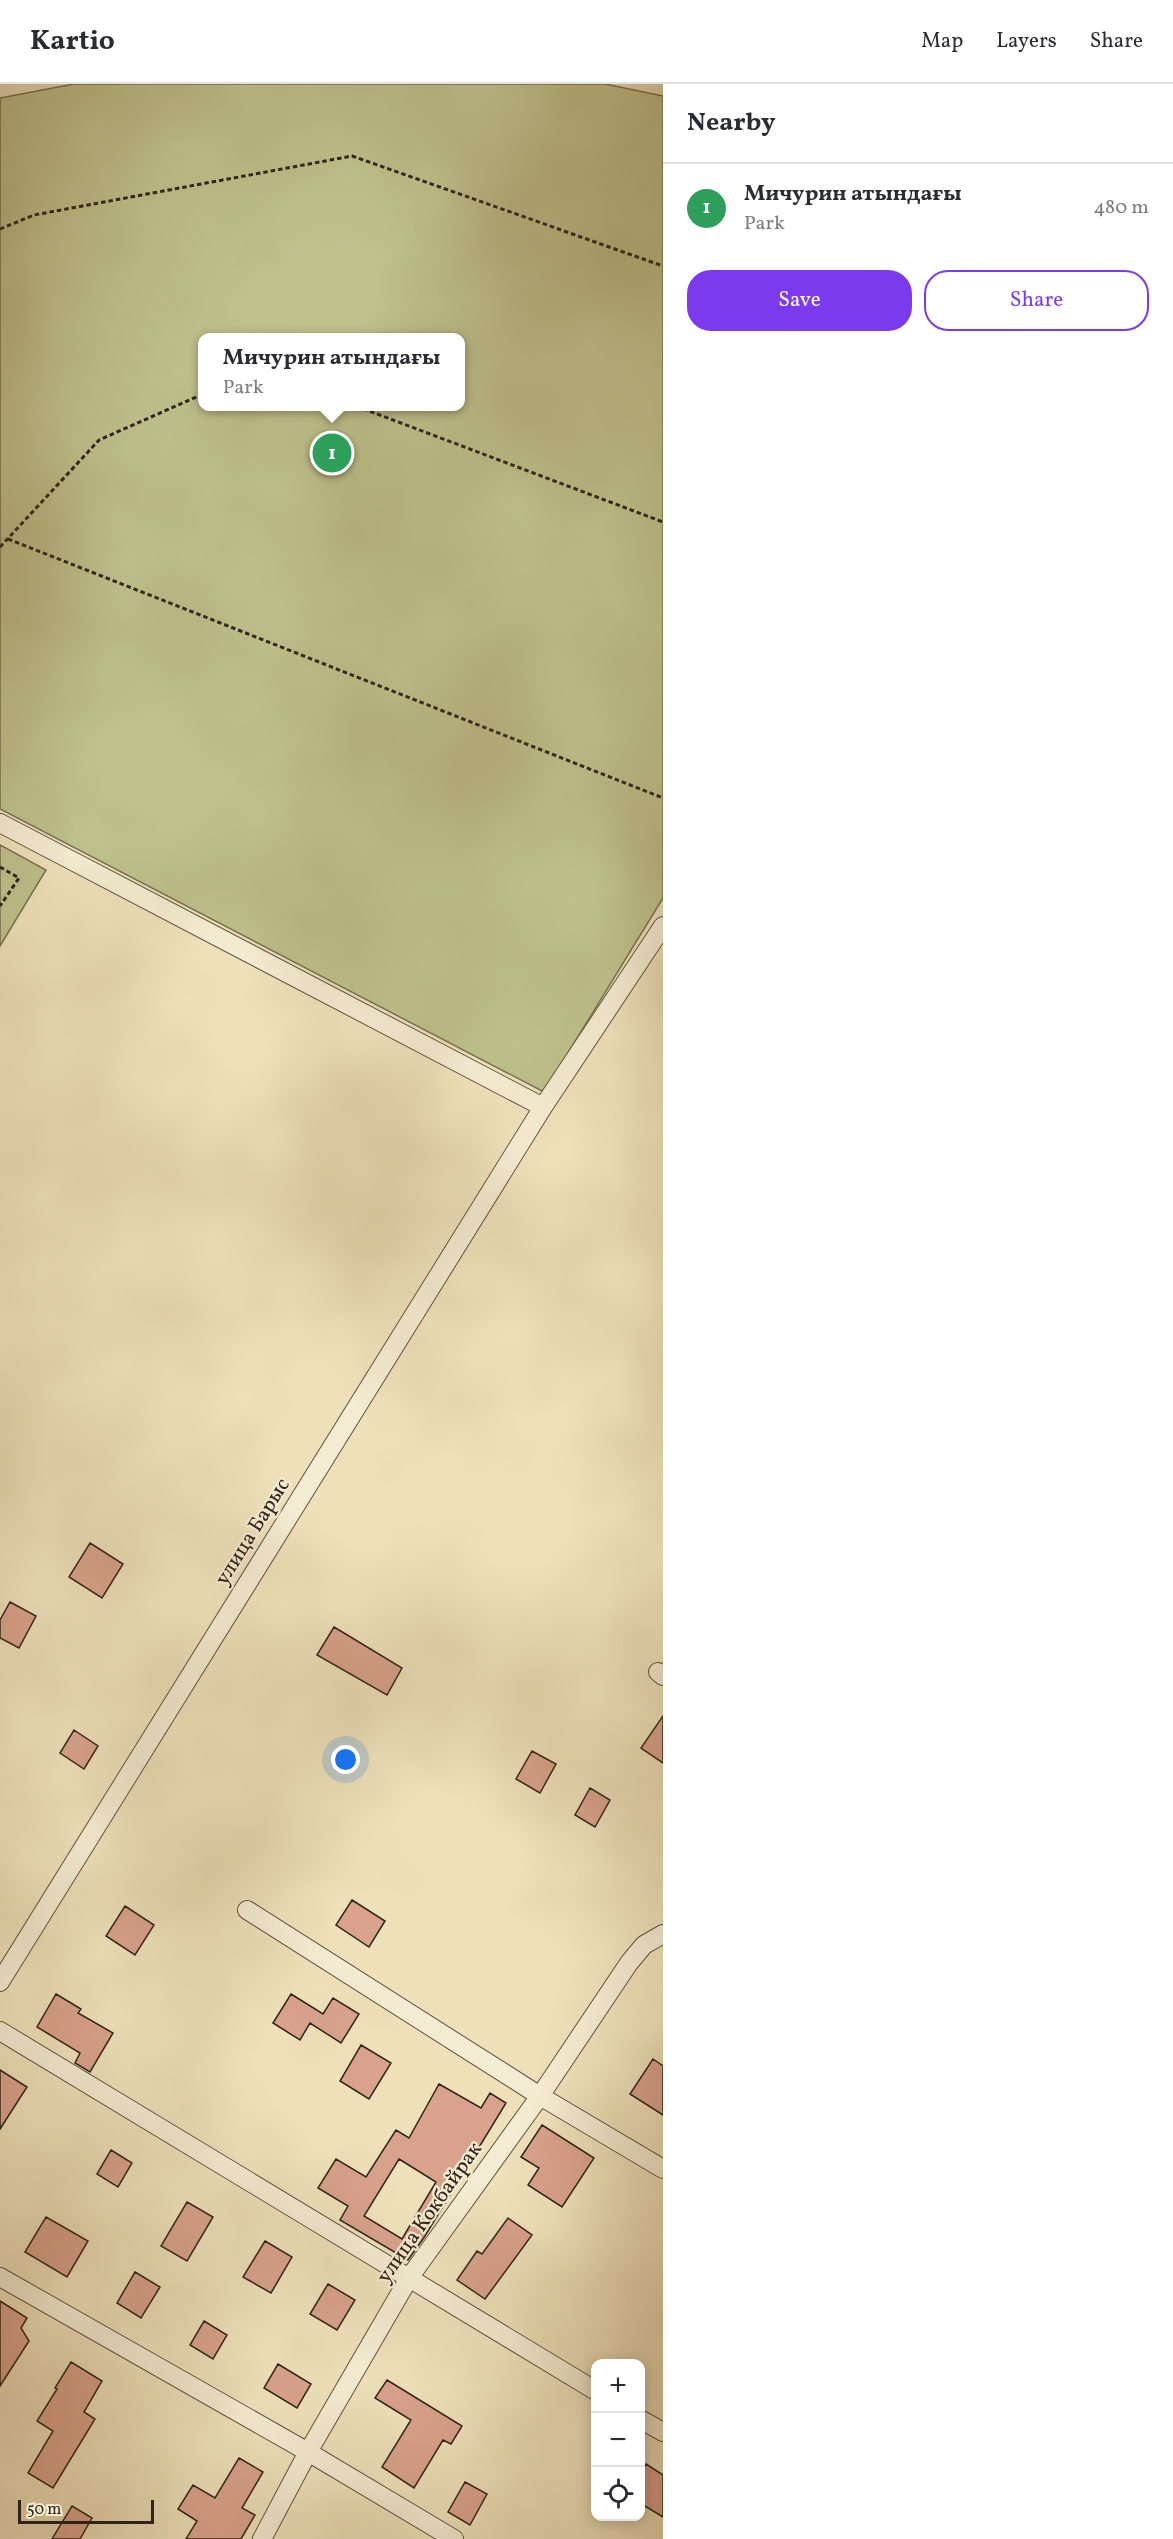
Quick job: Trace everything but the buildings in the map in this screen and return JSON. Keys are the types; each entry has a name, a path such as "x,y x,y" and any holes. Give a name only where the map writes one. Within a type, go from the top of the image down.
{"street":[{"path":"0,823 543,1107"},
{"name":"улица Барыс","path":"0,1982 543,1107 663,926"},
{"path":"248,1910 540,2096 663,2169"},
{"name":"улица Кокбайрак","path":"262,2539 308,2452 409,2278 540,2096 629,1963 644,1945 663,1934"},
{"path":"0,2031 591,2388"},
{"path":"0,2277 308,2452 454,2539"},
{"path":"645,2422 663,2432"}],"path":[{"path":"0,229 34,215 352,156 663,266"},
{"path":"0,547 99,440 198,396"},
{"path":"369,411 663,522"},
{"path":"8,539 663,798"},
{"path":"0,867 19,878 0,906"}],"green space":[{"path":"74,84 605,84 663,96 663,898 544,1092 0,809 0,98"},
{"path":"0,845 46,870 0,946"}],"place":[{"name":"Мичурин атындағы","path":"332,453"}]}
